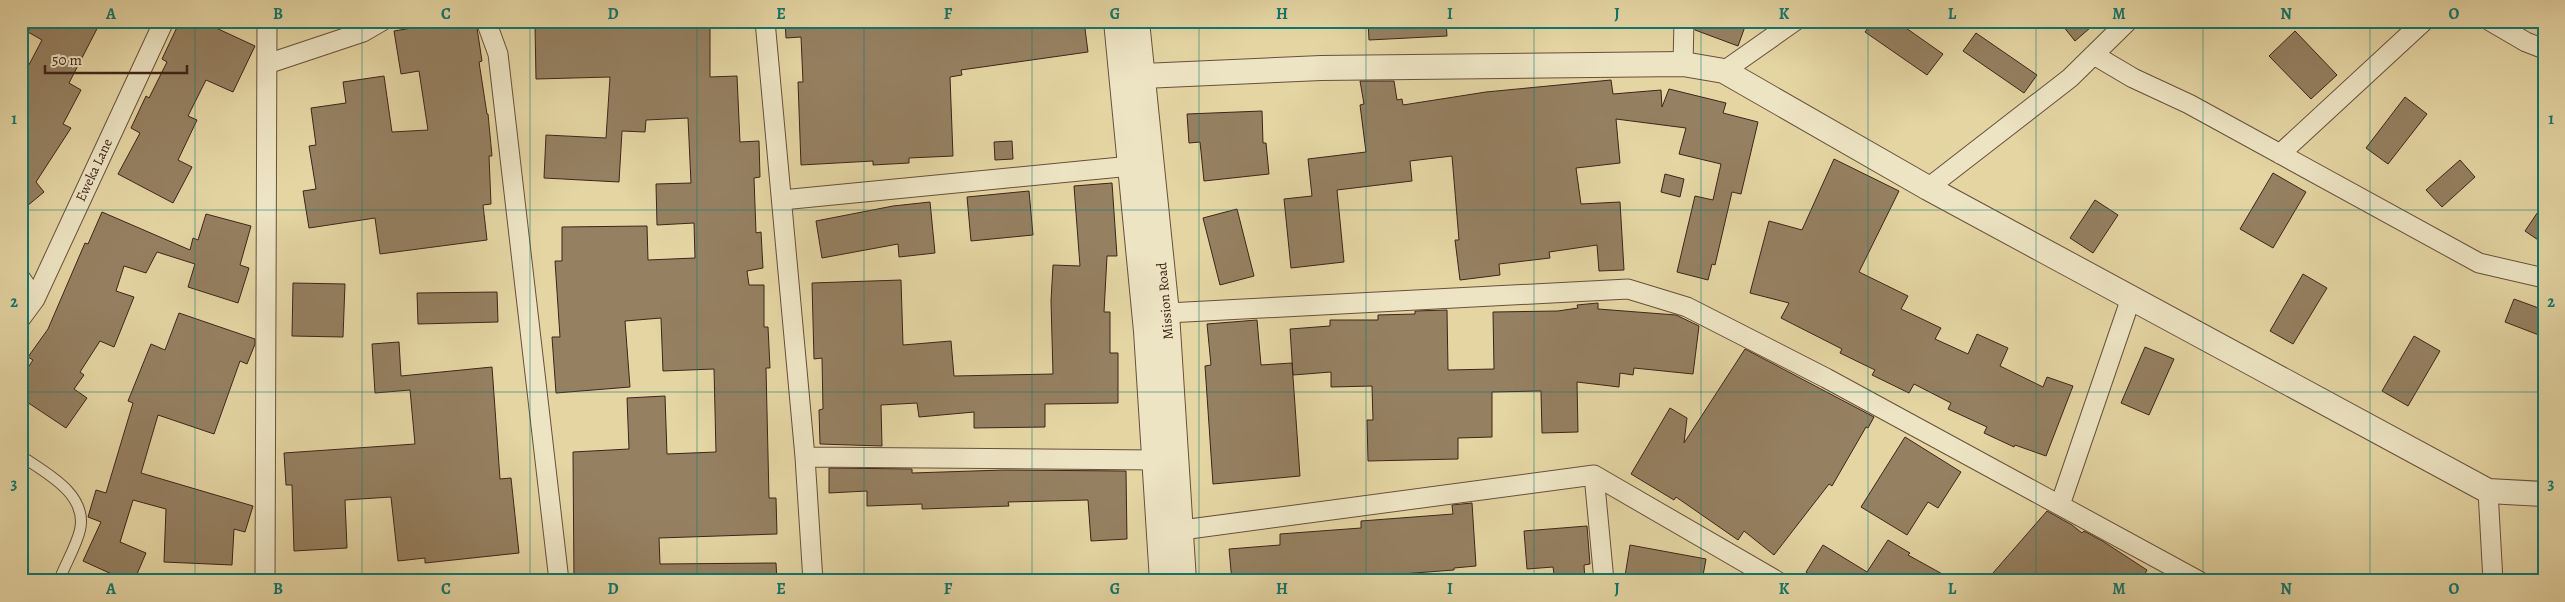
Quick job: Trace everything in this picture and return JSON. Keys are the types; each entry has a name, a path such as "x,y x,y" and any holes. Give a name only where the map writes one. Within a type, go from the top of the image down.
{"street":[{"name":"Eweka Lane","path":"21,318 35,299 164,21"},
{"path":"265,581 267,21"},
{"path":"267,64 363,32 382,21"},
{"path":"486,21 498,54 559,581"},
{"path":"765,21 805,457 813,581"},
{"name":"Mission Road","path":"1116,21 1131,166 1155,460 1169,532 1184,581"},
{"name":"Mission Road","path":"1137,21 1167,313 1169,532 1162,581"},
{"path":"1683,64 1684,21"},
{"path":"1724,71 1796,21"},
{"path":"1928,188 2070,78 2128,21"},
{"path":"2280,154 2424,21"},
{"path":"2490,21 2526,42 2544,49"},
{"path":"2094,55 2479,263 2544,278"},
{"path":"1143,76 1321,68 1683,64 1724,71 1928,188 2488,491 2544,494"},
{"path":"782,200 1131,166"},
{"path":"21,279 35,299"},
{"path":"1167,313 1628,289 1687,307 1826,378 2199,581"},
{"path":"2060,505 2131,298"},
{"path":"805,457 1155,460"},
{"path":"1169,532 1594,475 1777,581"},
{"path":"1594,475 1604,581"},
{"path":"2488,491 2493,581"}],"lane":[{"path":"21,456 57,480 71,495 79,511 81,518 80,531 59,581"}],"building":[{"path":"33,21 101,21 69,83 81,90 63,124 71,128 36,182 44,192 21,211 21,80 42,40 28,32"},
{"path":"180,21 201,21 255,46 233,92 206,80 188,116 197,120 178,160 192,167 173,203 118,174 140,133 131,128 146,96 149,98 167,62 162,59"},
{"path":"453,21 475,21 477,28 482,61 479,62 488,114 492,156 489,156 491,204 483,205 487,240 380,254 375,218 309,228 303,191 316,189 309,146 316,145 311,108 346,103 343,82 384,76 392,132 428,130 419,71 401,74 394,31"},
{"path":"710,21 710,77 737,76 740,142 759,141 760,177 754,178 756,233 761,232 763,268 747,271 749,285 764,285 764,327 768,327 770,368 766,368 769,498 776,498 777,534 659,538 660,564 776,563 777,581 574,581 573,452 629,449 627,398 665,396 667,454 716,452 714,369 663,371 661,318 625,321 630,387 556,393 552,337 560,337 555,261 562,261 562,227 647,226 648,260 695,258 694,223 657,225 656,184 691,183 688,118 646,120 645,132 622,131 619,182 544,178 546,135 606,138 610,77 536,79 535,26"},
{"path":"785,21 998,21 999,24 1015,21 1084,21 1088,52 961,70 962,75 950,77 953,156 909,158 909,163 873,165 873,161 801,165 798,82 803,82 801,37 786,38"},
{"path":"1368,21 1446,21 1447,36 1369,40"},
{"path":"1695,21 1747,21 1738,46 1695,30"},
{"path":"1873,21 1896,21 1943,54 1927,75 1865,32"},
{"path":"2059,21 2098,21 2075,41"},
{"path":"2295,31 2337,75 2311,99 2269,56"},
{"path":"1976,33 2037,75 2024,93 1963,51"},
{"path":"1611,80 1613,94 1661,90 1662,107 1669,89 1726,103 1723,113 1758,122 1741,194 1732,192 1715,265 1712,264 1708,280 1677,272 1695,196 1713,200 1721,164 1679,154 1686,128 1616,119 1620,163 1576,168 1581,204 1620,202 1624,270 1599,271 1597,245 1549,252 1550,258 1499,264 1500,275 1460,280 1455,240 1459,240 1452,156 1410,161 1412,181 1337,190 1344,262 1291,268 1284,199 1312,196 1308,159 1366,152 1360,105 1364,104 1360,81 1394,81 1397,100 1402,99 1403,105 1486,92"},
{"path":"2405,97 2427,114 2388,164 2366,148"},
{"path":"1262,111 1263,143 1266,143 1269,174 1204,181 1200,142 1189,143 1187,114"},
{"path":"1012,141 1013,159 995,160 994,142"},
{"path":"1834,159 1899,191 1859,272 1908,296 1901,309 1941,328 1935,339 1968,354 1977,334 2008,348 2000,366 2043,387 2047,377 2073,386 2046,456 2015,445 2014,447 1984,433 1987,427 1948,409 1951,403 1914,384 1909,393 1872,375 1875,370 1840,353 1842,349 1781,318 1789,303 1750,293 1769,221 1802,230"},
{"path":"2460,160 2475,177 2442,207 2426,190"},
{"path":"2273,173 2306,192 2273,248 2240,229"},
{"path":"1665,174 1684,179 1680,197 1661,192"},
{"path":"1112,183 1117,256 1107,256 1104,312 1110,312 1110,353 1118,353 1118,403 1045,404 1045,427 974,428 974,412 919,417 917,403 881,405 882,446 820,444 819,410 823,409 822,358 814,359 812,283 901,280 903,345 951,341 954,376 1053,374 1051,301 1053,265 1080,266 1074,186"},
{"path":"1029,191 1033,235 971,241 967,197"},
{"path":"2095,200 2118,215 2093,253 2070,238"},
{"path":"930,202 935,253 899,257 898,244 822,258 816,221 893,206"},
{"path":"2544,203 2544,244 2525,231"},
{"path":"1237,209 1254,276 1220,285 1203,218"},
{"path":"102,212 190,250 193,238 198,240 206,214 251,226 240,265 249,268 238,303 188,287 195,264 157,252 146,273 124,266 116,291 134,297 114,347 100,341 80,372 84,375 74,389 87,398 66,428 21,398 21,378 33,360 28,357 48,329 85,243 88,244"},
{"path":"2303,274 2327,288 2293,344 2270,331"},
{"path":"293,283 345,284 343,337 292,336"},
{"path":"497,292 498,322 418,324 417,293"},
{"path":"2514,299 2544,310 2544,337 2505,322"},
{"path":"1598,303 1598,309 1676,315 1699,326 1693,374 1634,368 1633,375 1620,373 1619,387 1577,382 1578,432 1542,433 1541,391 1492,392 1492,437 1458,438 1458,459 1368,461 1367,420 1373,420 1372,386 1331,387 1331,372 1293,375 1290,329 1330,326 1330,320 1378,320 1378,315 1415,314 1415,311 1447,310 1448,370 1494,369 1493,312 1558,311 1578,308 1577,305"},
{"path":"179,313 255,339 255,344 247,364 240,361 214,434 158,415 141,473 253,506 245,532 234,529 232,565 164,562 166,509 133,500 120,542 146,553 134,581 127,581 83,561 101,522 88,517 96,490 106,493 133,403 128,401 151,344 165,350"},
{"path":"1257,320 1261,365 1292,363 1300,476 1213,484 1205,366 1211,365 1207,324"},
{"path":"2414,336 2440,351 2408,406 2382,391"},
{"path":"399,342 401,376 492,367 500,479 511,478 519,553 425,563 425,558 398,561 391,497 345,500 347,548 294,551 292,485 286,485 284,453 415,444 410,390 375,393 372,344"},
{"path":"2145,347 2174,359 2149,415 2121,403"},
{"path":"1745,349 1874,417 1868,428 1866,427 1832,486 1829,484 1774,555 1744,531 1738,540 1676,497 1674,500 1631,474 1670,408 1687,418 1684,443"},
{"path":"1905,437 1961,472 1938,508 1928,502 1907,535 1861,507"},
{"path":"829,468 912,469 912,473 1004,470 1126,471 1127,539 1091,541 1088,500 1008,502 1009,506 922,509 922,504 867,506 867,491 829,493"},
{"path":"1472,503 1476,566 1454,568 1454,570 1349,578 1350,581 1232,581 1229,549 1280,545 1280,534 1361,528 1361,521 1453,514 1452,505"},
{"path":"2047,511 2082,533 2084,531 2104,542 2147,570 2141,581 1986,581"},
{"path":"1587,526 1590,564 1584,565 1585,581 1555,581 1553,567 1527,569 1524,531"},
{"path":"1888,540 1910,553 1908,555 1955,581 1819,581 1806,572 1823,545 1867,572"},
{"path":"1630,545 1706,559 1702,581 1659,581 1625,576"}]}
